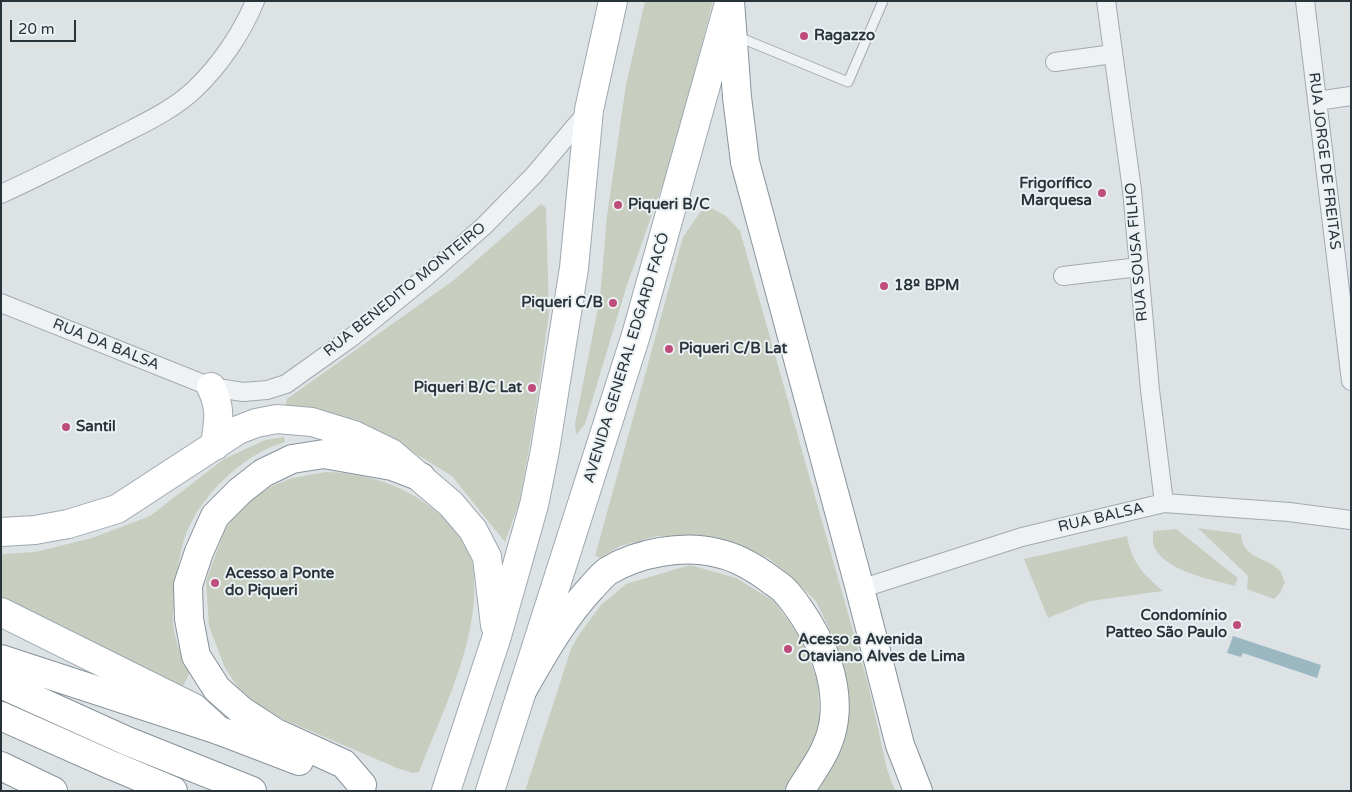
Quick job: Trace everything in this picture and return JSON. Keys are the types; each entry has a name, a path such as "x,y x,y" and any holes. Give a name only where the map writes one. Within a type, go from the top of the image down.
{"main road":[{"path":"446,791 497,636 534,505 546,450 574,268 589,110 613,1"},
{"path":"730,1 744,162 860,589 900,745 918,791"},
{"name":"AVENIDA GENERAL EDGARD FACÓ","path":"519,701 636,336 730,1"},
{"path":"211,387 217,400 219,414 214,446"},
{"path":"1,532 35,530 68,524 117,510 238,430 256,423 276,419 312,422 354,435 391,453 451,504 473,530 487,557 497,636"},
{"path":"371,788 344,764 276,732 242,711 217,688 196,656 189,619 188,585 199,552 215,516 240,491 263,473 292,459 324,454 392,466 421,478"},
{"path":"490,791 519,701 557,631 579,601 606,572 631,559 664,552 690,550 717,552 733,558 760,572 786,592 812,630 827,657 833,685 834,710 831,734 817,764 800,791"},
{"path":"1,612 194,708 218,730"},
{"path":"1,659 218,730 371,788"},
{"path":"1,684 127,741 252,791"},
{"path":"1,716 111,766 173,791"},
{"path":"1,766 53,791"}],"street":[{"path":"1,194 164,113 194,90 223,58 250,13 255,1"},
{"name":"RUA SOUSA FILHO","path":"1106,1 1132,190 1150,390 1164,503"},
{"name":"RUA JORGE DE FREITAS","path":"1305,1 1351,381"},
{"path":"1055,62 1113,54"},
{"path":"1317,101 1351,96"},
{"name":"RUA BENEDITO MONTEIRO","path":"211,387 243,392 267,390 286,384 352,336 484,226 534,175 589,110"},
{"path":"1063,276 1139,267"},
{"name":"RUA DA BALSA","path":"1,304 211,387"},
{"name":"RUA BALSA","path":"860,589 1022,537 1164,503 1289,512 1351,520"}],"lane":[{"path":"733,34 848,82 883,1"}],"green space":[{"path":"645,1 713,1 672,158 626,288 585,424 576,435 575,424 600,298 607,216 626,85"},
{"path":"541,204 546,208 549,313 534,421 519,503 505,542 452,476 413,452 337,418 285,407 287,399 454,280"},
{"path":"711,208 726,216 740,231 868,684 887,769 895,791 815,791 843,694 837,645 816,601 787,573 768,558 719,539 703,536 657,536 620,546 601,558 595,556 683,237 701,211"},
{"path":"284,437 285,442 253,457 222,481 209,495 189,527 180,556 173,616 177,642 190,672 181,690 1,598 1,554 35,552 92,538 150,516 224,459 265,440"},
{"path":"326,472 355,475 382,481 408,492 438,513 450,525 461,538 472,561 474,604 464,653 447,703 419,772 412,773 397,768 285,720 260,707 237,686 225,668 209,626 206,581 224,532 237,510 270,487 292,478"},
{"path":"1198,528 1241,534 1246,549 1280,571 1285,582 1280,593 1274,599 1247,589 1248,576"},
{"path":"1176,529 1238,578 1235,586 1201,577 1176,567 1165,560 1157,552 1153,543 1153,531"},
{"path":"1127,536 1135,561 1163,591 1090,601 1048,618 1024,559"},
{"path":"690,565 736,578 775,602 800,638 818,681 820,728 796,776 783,791 525,791 571,649 578,636 601,605 626,584"}],"water":[{"path":"1233,636 1321,665 1317,678 1243,653 1241,657 1227,653"}],"place":[{"name":"Ragazzo","path":"804,36"},
{"name":"Frigorífico Marquesa","path":"1102,193"},
{"name":"Piqueri B/C","path":"618,205"},
{"name":"18º BPM","path":"884,286"},
{"name":"Piqueri C/B","path":"613,303"},
{"name":"Piqueri C/B Lat","path":"669,349"},
{"name":"Piqueri B/C Lat","path":"532,388"},
{"name":"Santil","path":"66,427"},
{"name":"Acesso a Ponte do Piqueri","path":"215,583"},
{"name":"Condomínio Patteo São Paulo","path":"1237,625"},
{"name":"Acesso a Avenida Otaviano Alves de Lima","path":"788,649"}]}
